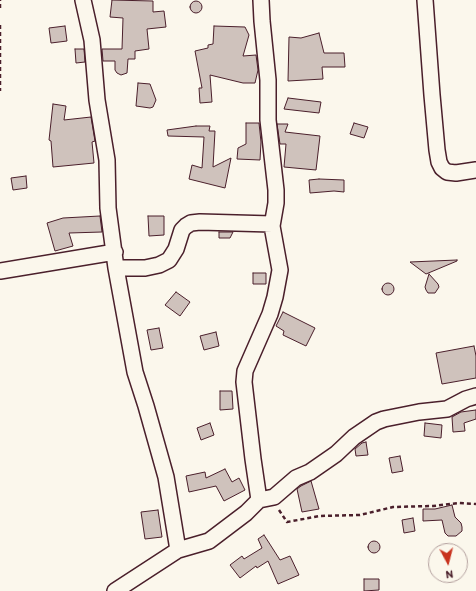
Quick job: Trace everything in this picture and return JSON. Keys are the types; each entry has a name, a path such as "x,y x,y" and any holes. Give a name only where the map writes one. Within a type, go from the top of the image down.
{"street":[{"path":"83,0 92,40 97,100 107,160 108,208 116,268 135,372 166,476 178,550"},
{"path":"262,0 262,22 268,80 268,120 276,190 276,203 272,224 280,270 270,314 245,371 244,382 253,459 267,498"},
{"path":"426,0 432,95 439,162 446,172 456,173 476,170"},
{"path":"116,268 146,268 159,265 168,260 176,249 182,230 192,223 272,224"},
{"path":"0,271 114,252"},
{"path":"115,591 178,550 209,541 296,478 310,472 336,454 354,437 376,422 419,412 447,409 466,399 476,396"}],"path":[{"path":"0,0 0,8"},
{"path":"0,25 0,91"},
{"path":"267,498 279,510 287,522 320,516 360,515 393,507 432,506 459,503 476,504"}],"building":[{"path":"112,0 153,1 153,12 164,11 166,27 147,29 149,49 135,51 135,59 128,59 127,73 121,75 115,70 115,61 103,61 102,49 122,49 123,18 110,17"},
{"path":"194,1 198,1 202,7 198,13 194,13 190,9 190,5"},
{"path":"65,26 67,41 51,43 49,28"},
{"path":"214,26 245,27 249,35 243,56 256,55 258,70 255,83 243,83 210,75 212,102 200,103 199,88 202,88 195,51 208,48 208,45 213,44"},
{"path":"319,33 324,53 344,53 345,67 322,67 323,79 288,81 289,37 301,38"},
{"path":"75,49 84,49 85,62 76,63"},
{"path":"138,83 150,84 156,100 153,107 136,106"},
{"path":"288,98 321,102 319,113 284,109"},
{"path":"53,104 66,106 64,120 91,117 95,141 92,142 94,163 53,167 51,141 49,140"},
{"path":"246,123 259,123 261,142 260,160 237,159 238,148 246,144"},
{"path":"354,123 368,127 364,138 350,134"},
{"path":"277,124 288,124 285,132 320,136 316,170 284,167 286,144 280,144"},
{"path":"196,126 210,126 209,131 215,131 213,167 231,158 225,188 189,179 192,165 202,168 204,137 168,136 167,130"},
{"path":"26,176 27,188 13,190 11,178"},
{"path":"309,180 344,180 344,192 334,191 310,193"},
{"path":"100,216 102,232 69,233 73,246 55,251 47,223 63,218"},
{"path":"148,216 164,216 164,235 149,236"},
{"path":"219,232 233,232 230,238 219,238"},
{"path":"457,260 426,274 410,262"},
{"path":"253,273 266,273 266,284 253,284"},
{"path":"429,274 439,287 435,293 428,293 425,287"},
{"path":"388,283 392,285 394,289 392,293 388,295 384,293 382,289 384,285"},
{"path":"176,292 190,302 180,316 165,305"},
{"path":"283,312 315,328 306,346 283,335 284,331 276,326"},
{"path":"159,328 163,348 151,350 147,330"},
{"path":"216,332 219,346 204,350 200,336"},
{"path":"474,346 476,356 476,378 442,384 436,353"},
{"path":"220,391 232,391 233,409 220,410"},
{"path":"476,410 476,419 464,423 465,431 453,432 452,417 461,412"},
{"path":"210,423 214,435 201,440 197,428"},
{"path":"425,423 442,425 441,438 424,436"},
{"path":"366,442 368,455 356,456 355,449 362,443"},
{"path":"400,456 403,471 392,473 389,458"},
{"path":"225,469 232,482 239,478 245,490 224,501 216,486 189,492 186,476 205,472 206,478"},
{"path":"311,481 319,509 302,512 297,489"},
{"path":"452,505 455,517 461,523 462,527 462,531 456,536 448,536 445,533 442,520 423,521 423,509 435,509"},
{"path":"158,510 162,537 145,539 141,512"},
{"path":"413,518 415,531 404,533 402,520"},
{"path":"264,535 280,560 290,556 299,575 278,584 268,561 257,568 256,566 240,578 230,565 242,556 244,559 262,548 258,539"},
{"path":"372,541 376,541 380,547 376,553 372,553 368,549 368,545"},
{"path":"364,579 379,579 379,590 364,591"}]}
